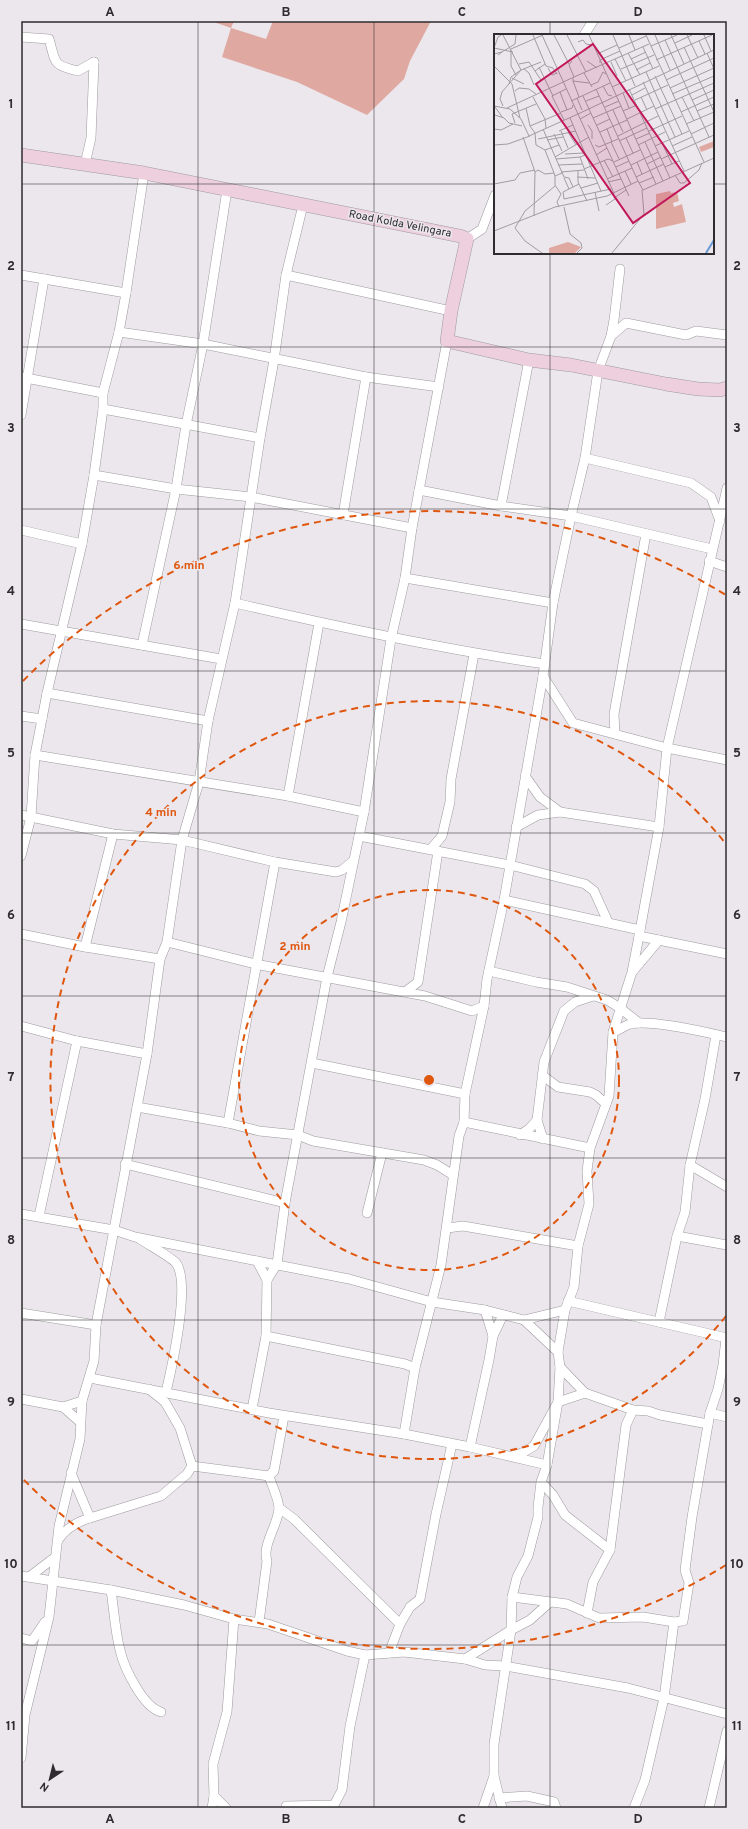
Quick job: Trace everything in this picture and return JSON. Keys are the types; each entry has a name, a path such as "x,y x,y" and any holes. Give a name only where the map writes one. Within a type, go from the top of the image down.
{"main road":[{"name":"Road Kolda Velingara","path":"21,155 144,173 460,236 466,239 451,311 448,341"},
{"path":"448,341 529,360 571,364 598,371 682,387 720,390 727,388"}],"street":[{"path":"585,34 593,21"},
{"path":"21,37 49,39 56,62 63,67 78,71 94,62 90,138 84,164"},
{"path":"21,856 31,817 35,755 47,693 82,544 94,475 103,409 103,393 119,332 144,173"},
{"path":"142,645 176,489 186,425 203,344 227,190"},
{"path":"466,239 482,229 494,199"},
{"path":"21,1758 23,1714 49,1617 54,1558 59,1526 80,1439 82,1401 94,1361 96,1325 125,1164 147,1054 160,959 167,942 182,840 199,782 208,721 235,603 260,438 274,360 286,275 303,205"},
{"path":"404,1434 414,1368 441,1265 459,1136 464,1122 465,1094 484,1006 489,971 504,900 543,676 553,603 570,516 585,458 598,371 611,336 620,269"},
{"path":"21,275 126,293"},
{"path":"286,275 451,311"},
{"path":"21,415 25,378 44,279"},
{"path":"611,336 626,324 686,335 696,331 727,335"},
{"path":"119,332 203,344 274,360 366,377 440,387"},
{"path":"267,1280 277,1264 285,1203 327,977 342,922 364,812 391,639 405,578 412,528 448,341"},
{"path":"501,506 529,360"},
{"path":"343,515 366,377"},
{"path":"25,378 103,393"},
{"path":"103,409 260,438"},
{"path":"585,458 691,484 711,497 720,521"},
{"path":"94,475 176,489 252,497 412,528"},
{"path":"502,1808 494,1776 494,1744 511,1630 512,1597 517,1577 528,1556 538,1517 541,1482 546,1465 558,1402 560,1366 558,1352 566,1305 574,1287 578,1246 589,1204 587,1171 590,1148 606,1104 611,1076 613,1032 632,972 659,827 667,748 727,488"},
{"path":"419,490 501,506 570,516 712,549"},
{"path":"21,530 82,544"},
{"path":"615,734 614,714 646,534"},
{"path":"709,561 727,567"},
{"path":"405,578 553,603"},
{"path":"235,603 391,639 474,654 544,664"},
{"path":"288,796 319,623"},
{"path":"21,624 221,659"},
{"path":"425,996 418,982 439,850 450,802 451,779 474,654"},
{"path":"543,676 573,722 667,748 727,760"},
{"path":"47,693 208,721"},
{"path":"602,729 608,724 614,714"},
{"path":"21,716 42,719"},
{"path":"35,755 288,796 364,812"},
{"path":"526,776 540,797 560,812"},
{"path":"516,827 538,815 560,812 659,827"},
{"path":"21,815 113,834 182,840 275,862 336,872 342,870 353,861"},
{"path":"85,947 113,834"},
{"path":"359,836 439,850 510,865 591,887 608,922"},
{"path":"439,850 442,836"},
{"path":"228,1123 255,964 275,862"},
{"path":"504,900 608,922 659,940 727,954"},
{"path":"21,934 85,947 160,959"},
{"path":"632,972 659,940"},
{"path":"167,942 255,964 425,996 472,1011 484,1006"},
{"path":"489,971 536,982 567,987 607,1000 620,1008 638,1023"},
{"path":"405,992 418,982"},
{"path":"543,1139 537,1120 544,1062 564,1011 575,1002 593,996"},
{"path":"613,1032 626,1026 638,1023 680,1028 727,1037"},
{"path":"21,1026 77,1041 147,1054"},
{"path":"716,1035 727,1031"},
{"path":"659,1322 677,1236 685,1212 690,1165 705,1099 716,1035"},
{"path":"39,1216 77,1041"},
{"path":"312,1063 465,1094"},
{"path":"542,1075 553,1084 564,1089 590,1092 606,1104"},
{"path":"542,1088 553,1084"},
{"path":"137,1107 228,1123 259,1131 298,1135 313,1141 424,1160 437,1165 453,1175"},
{"path":"520,1135 529,1129 537,1120"},
{"path":"464,1122 520,1135 590,1148"},
{"path":"367,1213 382,1153"},
{"path":"125,1164 285,1203"},
{"path":"690,1165 727,1187"},
{"path":"449,1213 464,1226"},
{"path":"21,1214 114,1230 135,1237 277,1264 348,1279 432,1302 485,1310 524,1320 558,1352"},
{"path":"446,1228 464,1226 578,1246"},
{"path":"677,1236 727,1245"},
{"path":"135,1237 176,1263 182,1280 179,1332 166,1392"},
{"path":"252,1409 266,1336 267,1280 257,1261"},
{"path":"512,1597 549,1603 567,1604 599,1618 643,1617 674,1622 683,1621 689,1583 685,1570 693,1510 710,1413 718,1389 727,1338 659,1322 566,1305 524,1320"},
{"path":"485,1310 493,1336"},
{"path":"21,1313 96,1325"},
{"path":"470,1447 493,1336 504,1315"},
{"path":"266,1336 405,1364 414,1368"},
{"path":"560,1366 585,1393 633,1410 648,1411 708,1424"},
{"path":"90,1378 148,1388 284,1416 404,1434 470,1447 546,1465"},
{"path":"57,1541 63,1533 77,1522 161,1496 187,1474 192,1466 180,1428 165,1402 148,1388"},
{"path":"510,1456 522,1453 534,1446 558,1402 585,1393"},
{"path":"21,1399 63,1407 82,1401"},
{"path":"63,1407 80,1422"},
{"path":"587,1613 593,1582 610,1550 626,1425 633,1410"},
{"path":"710,1413 727,1417"},
{"path":"269,1476 274,1471 284,1416"},
{"path":"389,1653 400,1624 410,1607 420,1599 436,1514 452,1444"},
{"path":"192,1466 269,1476"},
{"path":"71,1473 90,1518"},
{"path":"259,1622 267,1561 265,1553 276,1525 279,1508 269,1476"},
{"path":"541,1482 553,1495 565,1515 610,1550"},
{"path":"279,1508 294,1518 400,1624"},
{"path":"25,1577 54,1558"},
{"path":"25,1577 53,1580 111,1590 184,1605 234,1619 259,1622 365,1655 404,1652 465,1659 484,1665 505,1666 628,1688 727,1714"},
{"path":"111,1590 120,1651 136,1687 155,1711 161,1712"},
{"path":"465,1659 511,1630 530,1620 549,1603"},
{"path":"32,1641 49,1617"},
{"path":"212,1808 214,1796 213,1764 227,1712 234,1619"},
{"path":"634,1808 646,1775 664,1698 674,1622"},
{"path":"21,1638 32,1641 40,1654"},
{"path":"286,1806 333,1806 342,1790 350,1726 365,1655"},
{"path":"709,1808 727,1731"},
{"path":"482,1808 494,1776"},
{"path":"214,1796 226,1808"},
{"path":"499,1798 527,1796 554,1802 556,1808"}],"shaded area":[{"path":"211,21 234,21 231,28"},
{"path":"273,21 431,21 410,61 404,79 367,115 297,82 222,57 231,28 266,39"}]}
